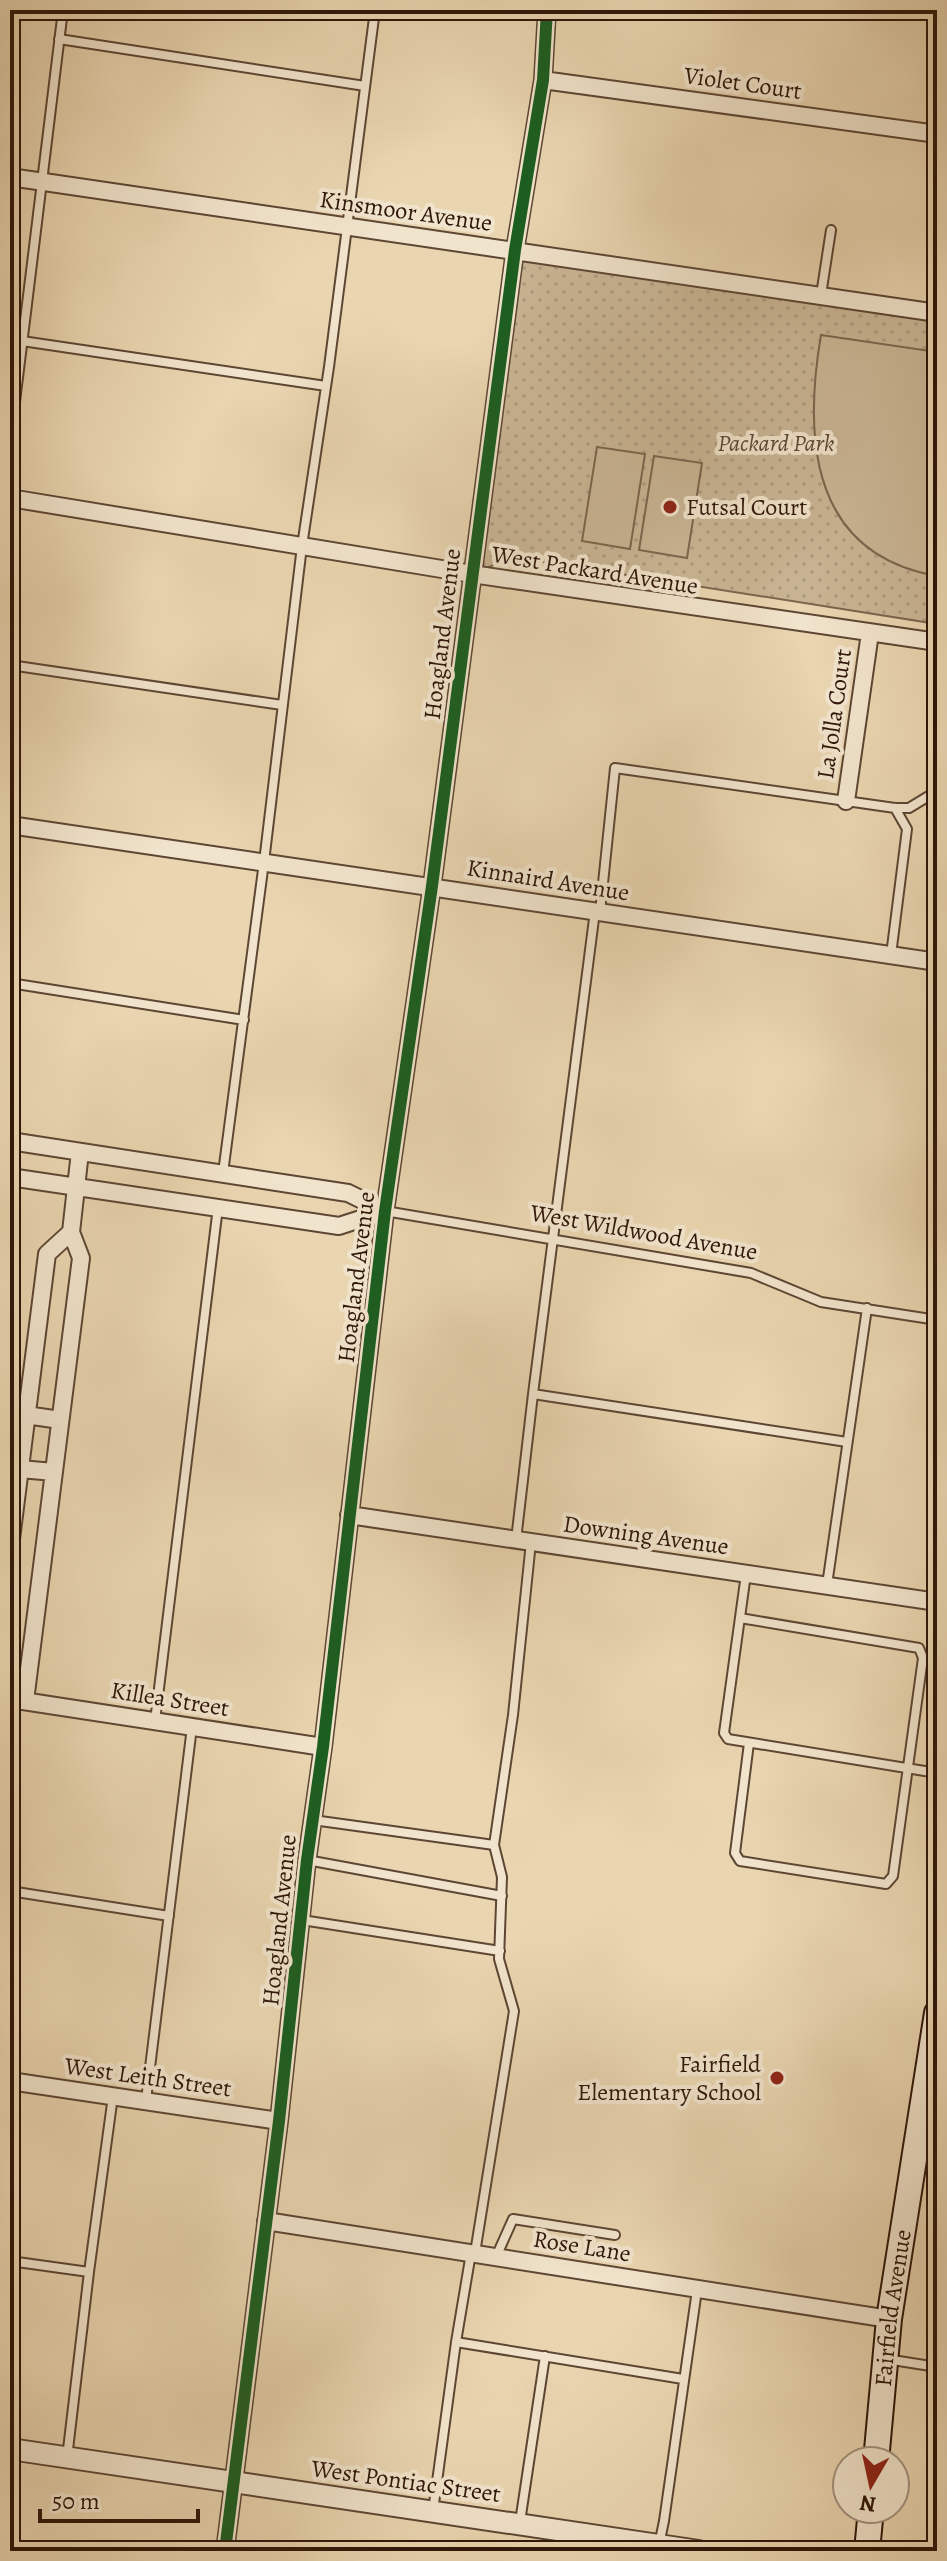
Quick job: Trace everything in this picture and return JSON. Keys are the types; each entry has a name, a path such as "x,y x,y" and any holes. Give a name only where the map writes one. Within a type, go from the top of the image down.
{"main road":[{"name":"Fairfield Avenue","path":"878,2445 889,2319 937,2013"},
{"path":"867,2551 869,2525"}],"street":[{"name":"Hoagland Avenue","path":"225,2551 279,2121 385,1211 432,886 515,250 543,80 547,10"},
{"name":"Violet Court","path":"543,80 937,134"},
{"name":"Kinsmoor Avenue","path":"10,177 937,313"},
{"name":"West Packard Avenue","path":"10,498 472,574 937,642"},
{"name":"La Jolla Court","path":"846,801 870,633"},
{"name":"Kinnaird Avenue","path":"10,825 937,962"},
{"name":"West Wildwood Avenue","path":"10,1141 348,1193 385,1211"},
{"path":"18,1700 54,1472 81,1258 71,1232 80,1152"},
{"name":"West Wildwood Avenue","path":"10,1177 339,1226 385,1211"},
{"path":"10,1547 47,1254 71,1232"},
{"path":"26,1415 60,1420"},
{"path":"20,1469 54,1472"},
{"name":"Downing Avenue","path":"349,1515 937,1602"},
{"name":"Killea Street","path":"18,1700 323,1747"},
{"name":"West Leith Street","path":"10,2081 279,2121"},
{"name":"Rose Lane","path":"266,2221 889,2319"},
{"name":"West Pontiac Street","path":"10,2449 520,2524 565,2541 659,2545 699,2551"}],"lane":[{"path":"10,443 63,10"},
{"path":"223,1173 302,546 375,10"},
{"path":"59,39 365,86"},
{"path":"821,295 831,230"},
{"path":"22,341 326,386"},
{"path":"10,665 282,705"},
{"path":"433,2512 456,2342 489,2176 514,2011 499,1959 502,1877 494,1845 513,1715 533,1394 615,768 895,808 909,808 937,791"},
{"path":"891,955 907,829 895,808"},
{"path":"10,983 244,1020"},
{"path":"155,1721 218,1207"},
{"name":"West Wildwood Avenue","path":"385,1211 751,1273 821,1302 937,1320"},
{"path":"827,1586 867,1308"},
{"path":"533,1394 847,1442"},
{"path":"746,1574 724,1733 728,1739 937,1773"},
{"path":"740,1618 919,1648 923,1658 893,1876 886,1884 740,1861 735,1853 749,1743"},
{"path":"146,2100 192,1727"},
{"path":"313,1820 494,1845"},
{"path":"307,1860 502,1896"},
{"path":"10,1891 169,1916"},
{"path":"302,1920 500,1951"},
{"path":"67,2458 113,2096"},
{"path":"496,2257 513,2219 615,2235"},
{"path":"10,2261 89,2272"},
{"path":"659,2545 697,2289"},
{"path":"456,2342 683,2379"},
{"path":"520,2524 545,2356"},
{"path":"886,2359 937,2367"}],"green space":[{"name":"Packard Park","path":"515,250 937,313 937,624 513,557 472,574"},
{"path":"821,335 937,352 937,576 895,564 863,544 840,518 825,487 817,452 814,414"},
{"name":"Futsal Court","path":"597,447 645,454 630,549 582,541"},
{"name":"Futsal Court","path":"654,456 702,463 687,558 639,550"}],"cycle path":[{"path":"225,2551 279,2121 385,1211 432,886 515,250 543,80 547,10"}],"place":[{"name":"Futsal Court","path":"670,507"},
{"name":"Fairfield Elementary School","path":"777,2078"}]}
